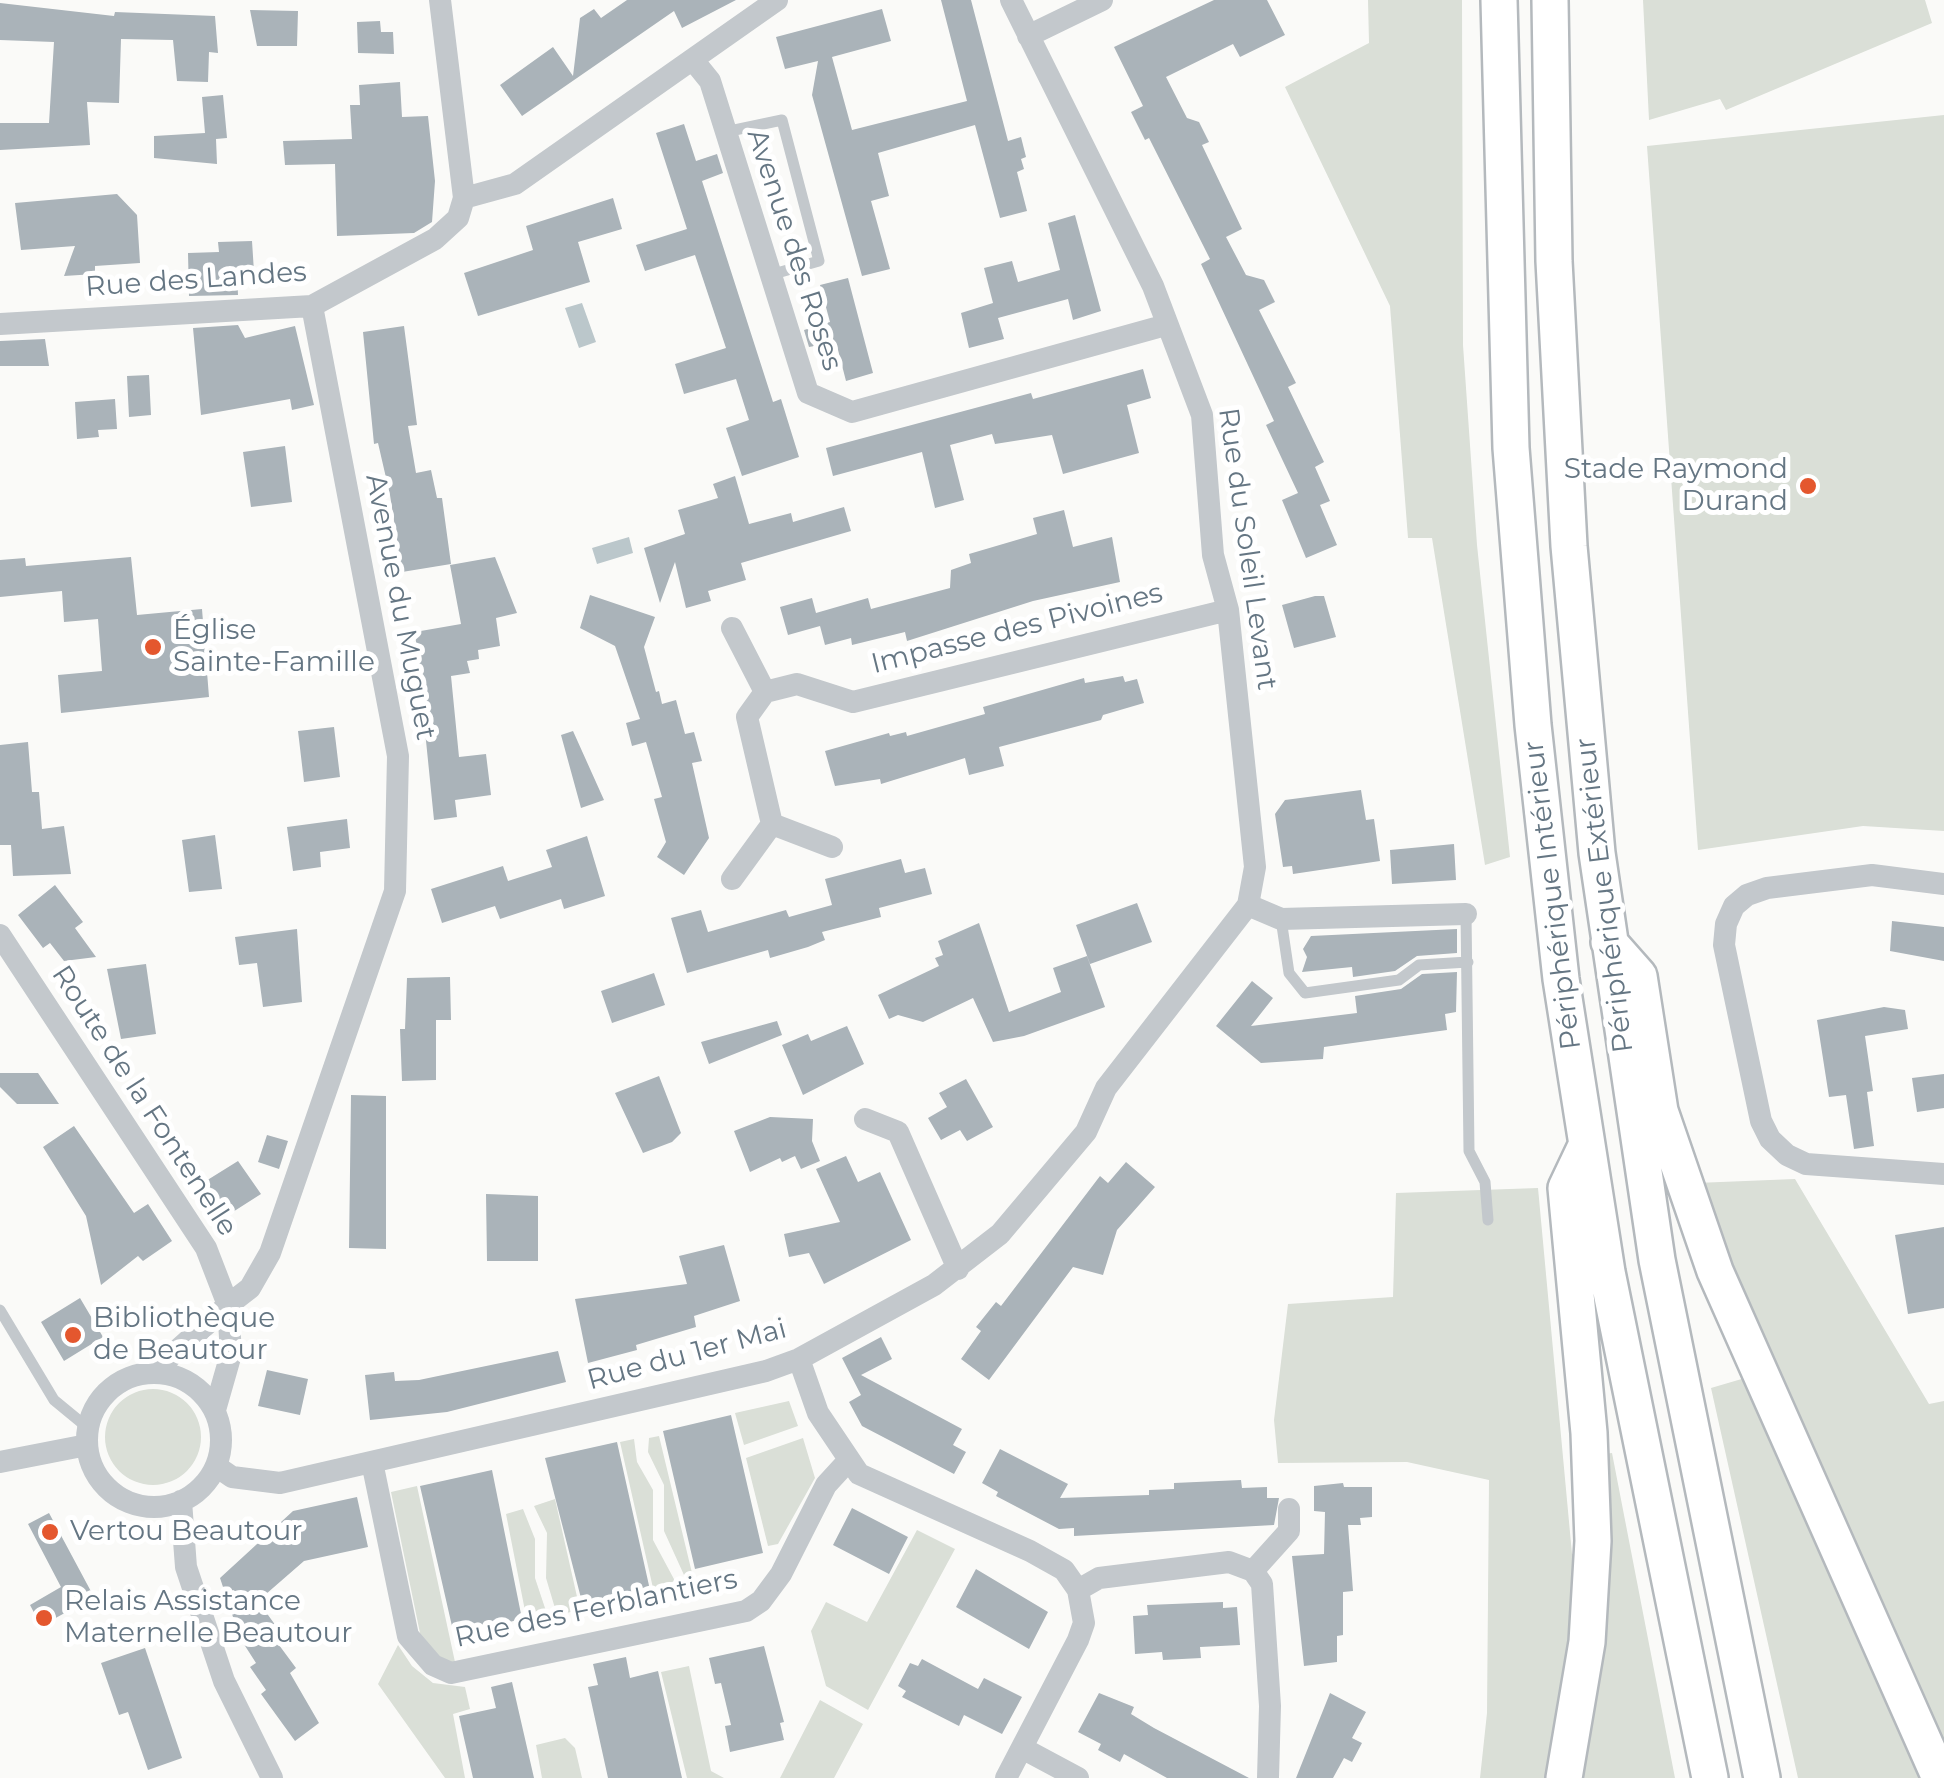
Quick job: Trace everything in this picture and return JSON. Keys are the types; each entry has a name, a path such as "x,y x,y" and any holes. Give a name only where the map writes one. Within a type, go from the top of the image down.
{"highway":[{"name":"Périphérique Intérieur","path":"1498,0 1503,259 1518,544 1550,886 1585,1148 1649,1491 1710,1778"},
{"name":"Périphérique Extérieur","path":"1550,0 1554,261 1569,546 1609,942 1657,1260 1762,1778"},
{"path":"1609,942 1639,976 1660,1111 1715,1271 1940,1778"},
{"path":"1564,1778 1587,1642 1594,1541 1590,1433 1566,1188 1585,1148"}],"street":[{"path":"440,0 464,198 515,184 777,0"},
{"name":"Rue du Soleil Levant","path":"1011,0 1153,286 1205,428 1213,555 1228,610 1255,867 1248,905"},
{"path":"1028,36 1102,0"},
{"name":"Avenue des Roses","path":"694,60 710,81 808,393 852,412 1166,325"},
{"name":"Rue des Landes","path":"0,324 312,306 449,230 464,198"},
{"name":"Avenue du Muguet","path":"153,1372 250,1288 270,1252 394,891 398,756 312,306"},
{"name":"Impasse des Pivoines","path":"766,692 780,685 798,684 853,702 1228,610"},
{"path":"732,628 766,692 748,717 772,824 732,879"},
{"path":"772,824 832,847"},
{"path":"1944,884 1872,875 1767,888 1747,895 1734,906 1726,924 1724,945 1760,1121 1770,1139 1787,1155 1806,1164 1944,1174"},
{"path":"1248,905 1281,919 1466,914"},
{"name":"Rue du 1er Mai","path":"216,1466 232,1477 280,1483 799,1359 958,1270 1000,1234 1086,1132 1106,1088 1248,905"},
{"name":"Route de la Fontenelle","path":"0,934 206,1248 228,1305"},
{"path":"865,1119 898,1132 958,1270"},
{"path":"215,1410 231,1354 228,1305"},
{"path":"799,1359 818,1412 859,1474 973,1522 1047,1560 1064,1570 1078,1590 1084,1623 1006,1778"},
{"path":"153,1372 188,1382 215,1410 222,1438 216,1466 202,1487 181,1501 145,1506 120,1498 94,1472 88,1436 94,1410 110,1388 153,1372"},
{"path":"0,1462 88,1436"},
{"name":"Rue des Ferblantiers","path":"372,1462 408,1636 433,1664 452,1673 746,1610 760,1601 781,1574 826,1485 848,1460"},
{"path":"181,1501 186,1567 224,1681 272,1778"},
{"path":"1253,1571 1289,1532 1289,1509"},
{"path":"1078,1590 1098,1578 1229,1562 1253,1571 1262,1584 1270,1706 1268,1778"},
{"path":"1022,1748 1078,1778"}],"lane":[{"path":"725,132 782,120 820,262 770,275"},
{"path":"1466,914 1470,1151 1486,1182 1488,1220"},
{"path":"1281,919 1289,973 1305,993 1399,980 1420,965 1468,962"},
{"path":"0,1310 54,1400 88,1436"}],"shaded area":[{"path":"1368,0 1462,0 1463,345 1477,545 1510,857 1485,865 1432,538 1408,538 1390,306 1285,87 1369,43"},
{"path":"1643,0 1925,0 1932,23 1726,110 1720,99 1649,120"},
{"name":"Stade Raymond Durand","path":"1944,115 1944,831 1863,826 1698,850 1647,146"},
{"path":"582,303 596,342 579,348 565,308"},
{"path":"629,537 633,553 597,564 592,548"},
{"path":"1795,1179 1929,1404 1944,1401 1944,1743 1928,1715 1897,1728 1920,1778 1798,1778 1711,1388 1779,1368 1696,1183"},
{"path":"1538,1188 1572,1554 1610,1557 1603,1454 1612,1453 1675,1778 1480,1778 1487,1713 1489,1480 1407,1462 1278,1463 1274,1420 1288,1304 1393,1297 1396,1193"},
{"path":"153,1389 171,1393 187,1403 197,1419 201,1437 197,1455 187,1471 171,1481 153,1485 135,1481 119,1471 109,1455 105,1437 109,1419 119,1403 135,1393"},
{"path":"789,1401 798,1426 744,1445 735,1413"},
{"path":"659,1436 692,1573 684,1575 664,1531 664,1485 648,1452 649,1438"},
{"path":"803,1438 815,1478 778,1544 768,1546 746,1458"},
{"path":"634,1439 637,1462 653,1490 653,1540 675,1581 653,1588 620,1442"},
{"path":"417,1486 455,1662 440,1663 421,1638 391,1492"},
{"path":"555,1499 580,1610 557,1615 546,1578 547,1533 534,1506"},
{"path":"523,1509 535,1539 535,1578 548,1617 527,1621 506,1514"},
{"path":"917,1530 955,1549 868,1710 826,1686 811,1631 826,1602 867,1622"},
{"path":"398,1645 412,1666 433,1683 465,1687 470,1709 453,1714 465,1778 445,1778 378,1684"},
{"path":"689,1666 711,1771 724,1778 687,1778 661,1672"},
{"path":"820,1700 863,1724 834,1778 780,1778"},
{"path":"565,1738 575,1748 582,1778 542,1778 536,1745"}],"building":[{"path":"627,0 736,0 682,28 674,11 522,116 500,85 553,47 573,76 580,18 594,9 601,18"},
{"path":"941,0 971,0 1008,141 1021,137 1026,157 1021,159 1024,169 1017,172 1027,211 1000,218 975,125 878,153 889,196 871,201 890,269 862,276 812,95 818,61 785,69 776,37 882,9 891,41 832,57 852,130 967,101"},
{"path":"1214,0 1267,0 1285,35 1240,57 1233,44 1166,77 1187,118 1199,122 1209,142 1202,145 1242,229 1226,237 1246,275 1264,280 1275,302 1259,310 1296,383 1288,387 1324,462 1315,467 1330,501 1320,505 1337,545 1306,558 1282,500 1298,493 1266,425 1274,421 1201,264 1210,259 1149,138 1145,140 1131,112 1143,106 1114,47"},
{"path":"0,3 114,16 115,12 215,16 218,53 209,52 208,82 177,81 173,40 121,39 119,103 87,102 90,145 0,150 0,123 49,123 54,42 0,40"},
{"path":"250,10 298,11 297,46 257,46"},
{"path":"380,21 381,32 393,32 394,54 358,53 357,22"},
{"path":"400,82 402,117 428,116 435,181 432,222 414,233 337,236 335,164 285,165 283,141 352,139 350,105 360,105 359,85"},
{"path":"223,95 227,138 216,139 217,164 154,158 154,136 205,133 202,97"},
{"path":"684,124 696,161 717,154 723,173 702,181 773,402 781,399 799,457 742,476 726,428 749,420 736,379 684,394 675,364 726,348 695,255 645,271 636,245 687,229 656,133"},
{"path":"117,194 137,215 140,263 95,266 95,274 64,276 75,246 21,250 15,203"},
{"path":"613,198 622,229 578,242 590,282 478,316 464,273 533,250 526,226"},
{"path":"1075,215 1101,311 1073,320 1068,299 998,318 1004,339 969,348 961,313 993,303 984,268 1012,261 1018,282 1060,270 1048,223"},
{"path":"252,241 254,272 237,273 238,295 189,296 188,253 219,252 218,242"},
{"path":"848,278 873,373 846,381 836,342 809,347 804,330 830,322 820,285"},
{"path":"238,325 245,338 295,326 314,405 292,410 290,399 201,415 193,328"},
{"path":"404,326 417,425 408,426 416,473 431,470 437,498 442,498 451,564 402,572 390,495 378,443 374,444 363,332"},
{"path":"45,339 49,366 0,366 0,341"},
{"path":"1143,369 1151,398 1127,405 1139,453 1063,474 1052,435 995,444 992,434 950,445 964,500 935,508 922,452 833,476 826,448 1031,393 1033,399"},
{"path":"149,375 151,415 129,417 127,376"},
{"path":"115,399 117,429 98,430 99,437 77,439 75,402"},
{"path":"285,446 292,502 251,507 243,452"},
{"path":"735,476 749,524 791,513 793,522 844,507 851,531 741,563 746,580 708,591 711,601 686,608 675,562 660,603 644,548 685,534 678,510 718,498 713,484"},
{"path":"1064,510 1073,547 1112,537 1120,582 1033,601 907,641 905,632 852,645 851,638 825,645 820,626 788,635 780,607 812,598 816,613 868,598 871,609 950,588 951,570 971,563 969,554 1037,534 1033,518"},
{"name":"Église Sainte-Famille","path":"131,557 137,615 202,609 209,697 61,713 58,675 102,671 98,619 64,622 62,591 0,597 0,560 25,558 26,566"},
{"path":"495,557 517,613 496,618 500,646 478,650 479,659 467,661 470,673 451,676 459,757 486,754 491,795 455,800 457,817 434,820 415,632 461,624 450,565"},
{"path":"590,595 655,617 644,647 656,692 659,691 662,704 676,700 685,734 694,732 702,761 692,763 709,838 684,875 657,857 666,842 654,799 662,797 646,742 632,746 626,723 640,719 615,646 580,628"},
{"path":"1324,596 1336,637 1294,648 1282,605"},
{"path":"1123,676 1125,682 1137,679 1144,703 1103,715 1101,720 999,747 1004,766 969,775 965,758 881,784 880,779 835,786 825,751 889,733 890,736 906,732 907,736 985,714 983,707 1084,678 1085,683"},
{"path":"334,727 340,777 304,782 298,731"},
{"path":"573,731 604,800 581,808 561,735"},
{"path":"28,742 32,792 39,792 42,829 64,826 71,874 13,876 11,845 0,845 0,745"},
{"path":"1361,790 1366,820 1374,819 1380,861 1293,874 1292,866 1283,867 1275,814 1285,800"},
{"path":"347,819 350,848 320,852 321,867 293,871 287,827"},
{"path":"215,835 222,889 189,892 182,840"},
{"path":"587,836 605,896 564,909 561,899 500,919 495,906 442,923 431,889 503,866 508,881 552,867 546,850"},
{"path":"1454,844 1456,880 1392,884 1390,850"},
{"path":"901,859 905,873 925,868 932,894 879,908 881,917 822,932 825,940 808,947 770,958 768,950 687,973 671,918 701,910 708,932 786,910 789,917 832,905 825,879"},
{"path":"55,885 83,922 75,928 96,957 64,961 50,943 43,948 18,915"},
{"path":"1137,903 1152,942 1090,964 1076,925"},
{"path":"1892,921 1944,927 1944,961 1890,951"},
{"path":"979,923 1009,1012 1061,992 1053,968 1087,956 1105,1007 1024,1036 993,1042 973,998 923,1022 898,1015 889,1019 878,995 939,966 935,958 943,955 938,941"},
{"path":"297,929 302,1002 263,1007 257,963 239,965 235,937"},
{"path":"1457,929 1457,953 1417,956 1395,971 1353,977 1352,967 1302,972 1307,957 1303,949 1311,936"},
{"path":"146,964 156,1034 121,1039 107,969"},
{"path":"1457,972 1456,1012 1445,1014 1447,1030 1324,1047 1323,1059 1261,1063 1216,1026 1252,981 1273,998 1251,1026 1357,1013 1355,996 1401,989 1422,974"},
{"path":"654,973 665,1005 612,1023 601,991"},
{"path":"450,977 451,1020 436,1020 436,1080 402,1081 400,1029 405,1029 407,978"},
{"path":"1884,1007 1905,1010 1908,1029 1865,1036 1873,1091 1867,1092 1874,1146 1854,1149 1846,1095 1829,1097 1817,1020"},
{"path":"777,1021 782,1035 709,1064 701,1042"},
{"path":"847,1026 864,1064 803,1095 782,1045 808,1034 811,1041"},
{"path":"0,1073 38,1073 59,1104 17,1104 0,1087"},
{"path":"1944,1074 1944,1108 1917,1112 1912,1078"},
{"path":"659,1076 681,1133 672,1142 643,1153 615,1093"},
{"path":"966,1079 993,1127 967,1141 960,1130 941,1140 928,1118 947,1107 939,1093"},
{"path":"351,1095 386,1096 386,1249 349,1248"},
{"path":"770,1117 813,1119 812,1141 820,1161 801,1169 795,1156 782,1162 780,1158 750,1172 734,1131"},
{"path":"74,1126 134,1213 148,1204 172,1241 143,1261 138,1256 101,1285 86,1216 43,1147"},
{"path":"267,1135 288,1141 279,1169 258,1162"},
{"path":"846,1156 858,1182 880,1172 911,1240 824,1284 809,1253 789,1257 784,1234 840,1222 816,1169"},
{"path":"238,1161 261,1194 214,1224 193,1189"},
{"path":"1126,1162 1155,1187 1117,1230 1103,1275 1073,1267 989,1380 961,1359 981,1331 976,1327 996,1302 1001,1306 1100,1176 1108,1183"},
{"path":"486,1194 538,1196 538,1261 487,1261"},
{"path":"1944,1227 1944,1308 1908,1314 1895,1235"},
{"path":"724,1245 740,1301 694,1316 696,1327 636,1345 637,1350 588,1363 575,1299 687,1284 679,1256"},
{"path":"80,1298 103,1337 64,1361 41,1322"},
{"path":"881,1337 892,1359 861,1375 962,1429 953,1445 966,1452 954,1474 862,1426 849,1402 861,1395 842,1358"},
{"path":"558,1351 566,1382 447,1412 370,1420 365,1375 394,1372 395,1381 419,1380"},
{"path":"267,1370 308,1379 300,1415 258,1406"},
{"path":"731,1415 763,1553 695,1569 663,1431"},
{"path":"617,1442 650,1590 583,1606 545,1458"},
{"path":"1000,1449 1068,1484 1060,1498 1149,1495 1149,1490 1174,1489 1174,1483 1241,1480 1242,1488 1267,1487 1267,1498 1279,1498 1274,1525 1074,1536 1074,1528 1059,1529 996,1496 998,1492 982,1483"},
{"path":"492,1470 522,1619 454,1635 420,1486"},
{"path":"1343,1483 1344,1487 1372,1487 1372,1517 1360,1518 1361,1525 1348,1525 1353,1591 1343,1592 1343,1635 1337,1636 1337,1662 1304,1666 1292,1556 1324,1554 1325,1512 1314,1511 1314,1486"},
{"path":"357,1497 368,1547 304,1561 258,1601 286,1640 279,1645 296,1668 290,1673 319,1723 295,1741 261,1694 266,1690 250,1667 256,1663 240,1638 220,1578 293,1511"},
{"path":"852,1508 908,1537 889,1574 833,1545"},
{"path":"49,1513 94,1597 41,1626 30,1605 61,1587 28,1524"},
{"path":"976,1569 1048,1612 1029,1649 956,1607"},
{"path":"1223,1602 1223,1608 1237,1607 1240,1645 1200,1647 1201,1658 1163,1660 1162,1652 1135,1654 1133,1616 1148,1615 1147,1605"},
{"path":"764,1646 784,1722 780,1723 784,1740 730,1752 725,1726 731,1725 721,1683 715,1684 709,1658"},
{"path":"145,1648 182,1758 148,1770 128,1712 119,1715 101,1663"},
{"path":"626,1657 630,1678 658,1671 682,1778 608,1778 588,1687 598,1685 593,1664"},
{"path":"922,1659 978,1689 984,1678 1022,1697 1002,1734 964,1715 959,1726 902,1697 906,1691 898,1686 910,1663 918,1666"},
{"path":"512,1682 534,1778 473,1778 459,1716 496,1708 491,1687"},
{"path":"1099,1693 1134,1707 1131,1714 1249,1778 1167,1778 1124,1754 1120,1762 1098,1750 1101,1744 1078,1732"},
{"path":"1330,1693 1366,1712 1352,1738 1362,1743 1352,1762 1344,1758 1333,1778 1296,1778"}],"place":[{"name":"Stade Raymond Durand","path":"1808,486"},
{"name":"Église Sainte-Famille","path":"153,647"},
{"name":"Bibliothèque de Beautour","path":"73,1335"},
{"name":"Vertou Beautour","path":"50,1532"},
{"name":"Relais Assistance Maternelle Beautour","path":"44,1618"}]}
